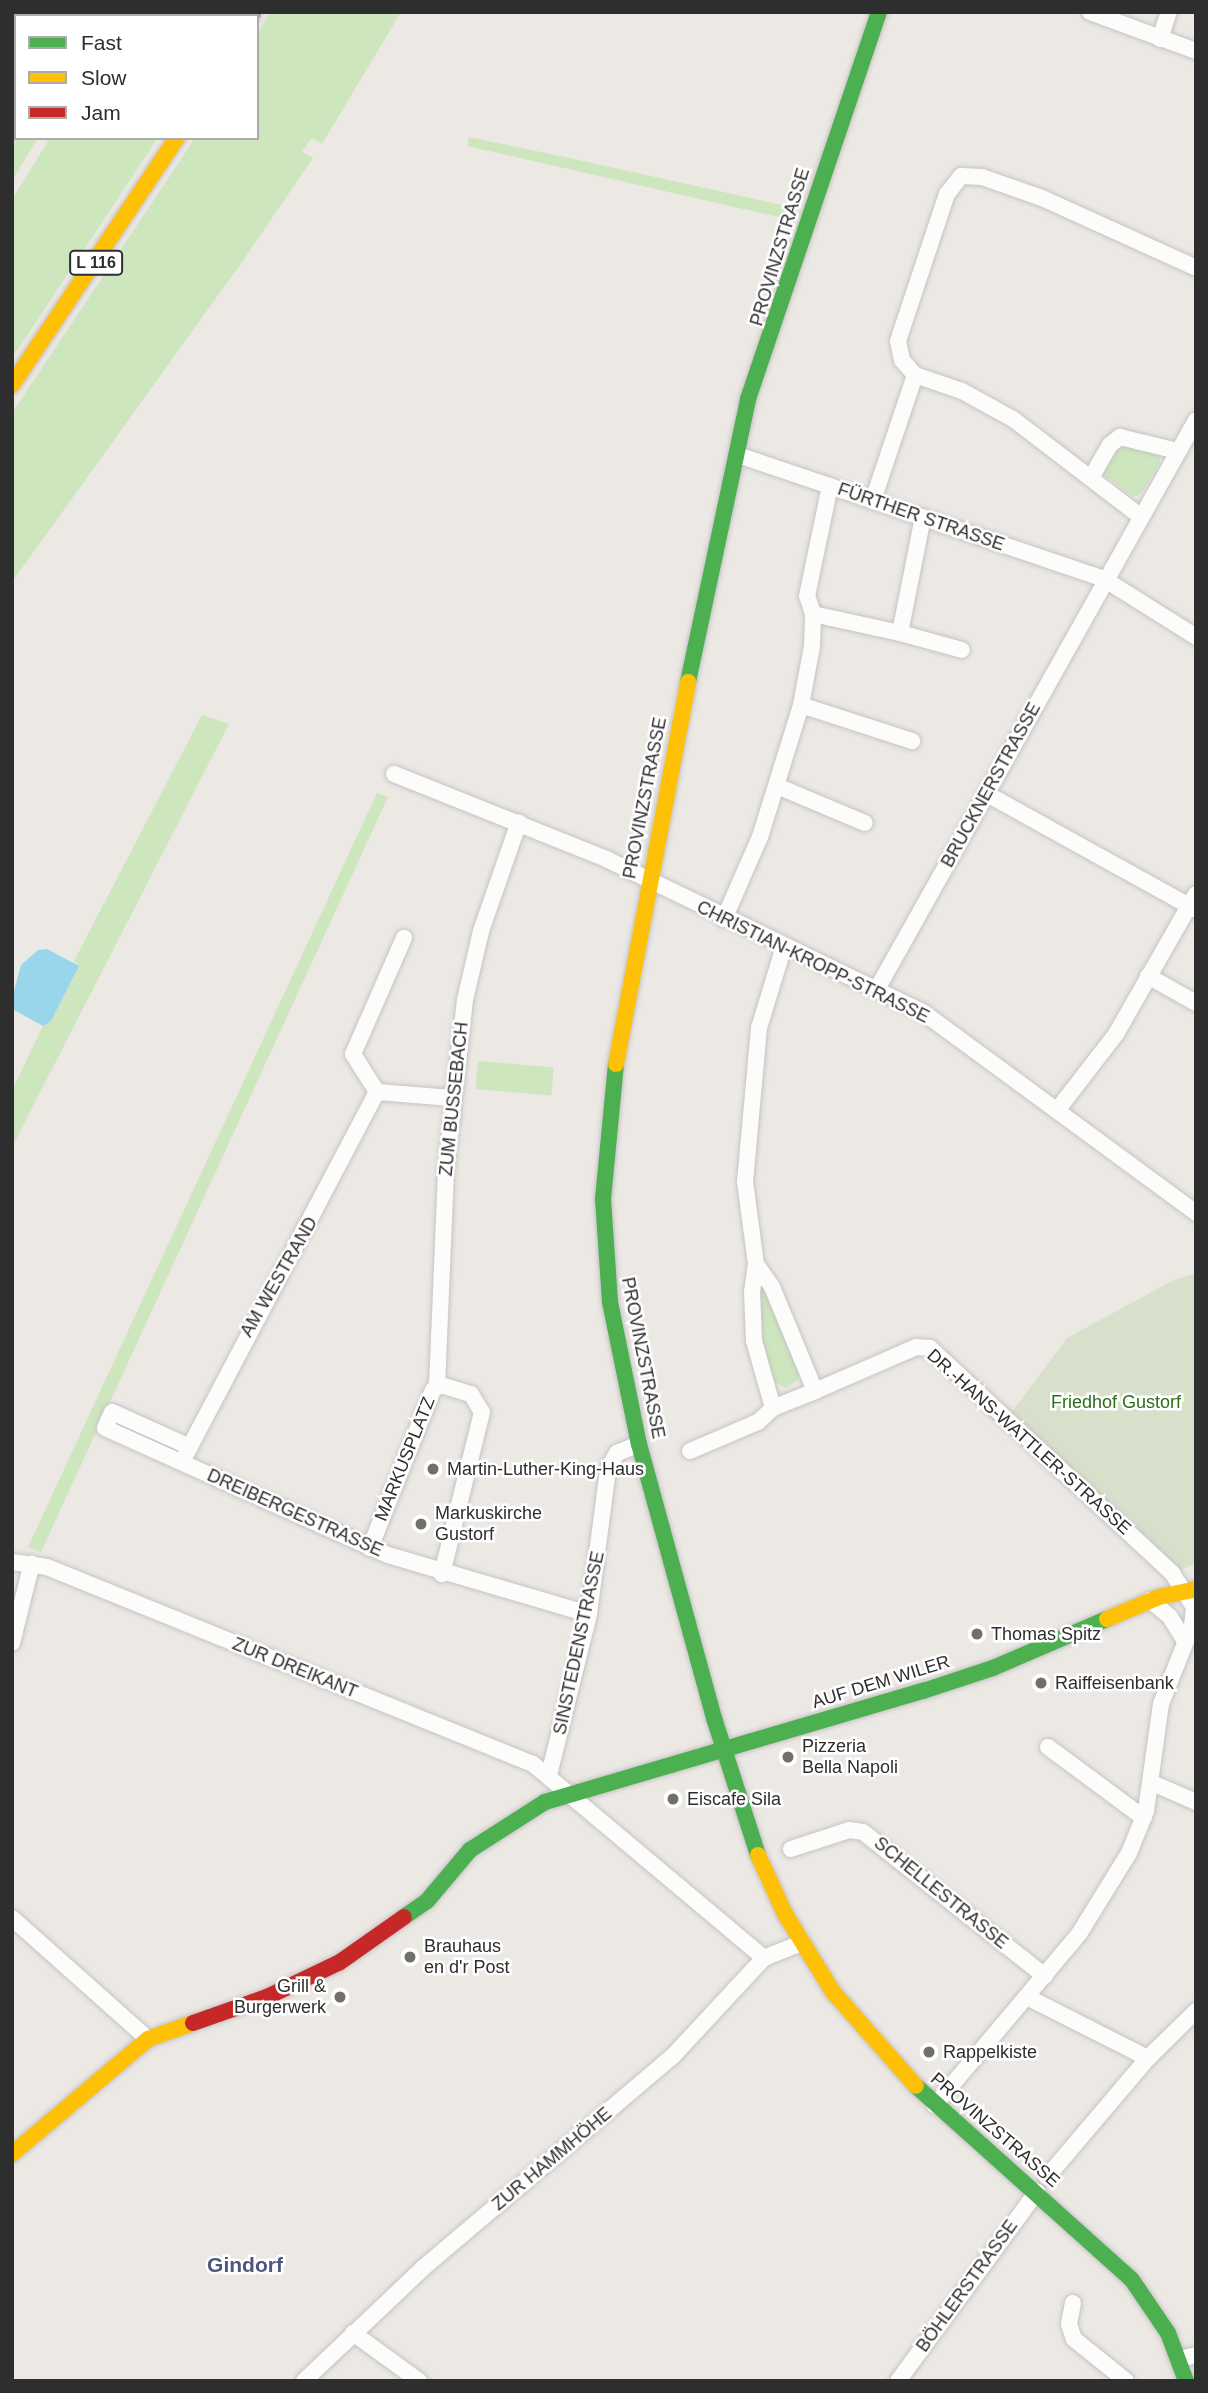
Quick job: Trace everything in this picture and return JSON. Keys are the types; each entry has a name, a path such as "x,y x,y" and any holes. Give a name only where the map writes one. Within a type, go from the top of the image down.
{"street":[{"name":"PROVINZSTRASSE","path":"879,12 748,399 648,881 612,1084 603,1199 610,1302 639,1444 724,1750 753,1843 801,1943 865,2034 935,2105 1037,2192 1132,2280 1162,2322 1186,2381"},
{"path":"1090,12 1196,51"},
{"path":"1160,39 1169,12"},
{"name":"L 116","path":"12,385 176,140"},
{"path":"1140,516 1093,476 993,407 915,375 902,360 898,341 947,194 961,176 982,177 1064,207 1196,268"},
{"path":"873,500 915,375"},
{"path":"1104,579 1196,420"},
{"path":"1093,476 1110,445 1120,437 1177,452"},
{"name":"FÜRTHER STRASSE","path":"738,455 1104,579 1196,637"},
{"path":"724,919 777,786 801,705 813,614 807,596 830,486"},
{"path":"900,633 923,517"},
{"name":"BRUCKNERSTRASSE","path":"877,989 1104,579"},
{"path":"813,614 962,649"},
{"path":"801,705 912,741"},
{"name":"CHRISTIAN-KROPP-STRASSE","path":"394,774 519,822 877,989 933,1018 1196,1213"},
{"path":"777,786 865,823"},
{"path":"987,794 1193,904 1148,975 1116,1034 1058,1109"},
{"name":"ZUM BUSSEBACH","path":"437,1385 452,1098 476,949 519,822"},
{"path":"404,938 353,1054 377,1092 452,1098"},
{"path":"773,1408 754,1341 752,1292 756,1264 746,1216 747,1133 759,1028 784,946"},
{"path":"1148,975 1196,1003"},
{"name":"AM WESTRAND","path":"182,1463 377,1092"},
{"path":"756,1264 772,1287 816,1391"},
{"name":"DR.-HANS-WATTLER-STRASSE","path":"690,1451 758,1422 773,1408 916,1347 930,1348 1191,1590"},
{"name":"MARKUSPLATZ","path":"370,1548 437,1385 474,1395 482,1409 465,1497 442,1574"},
{"name":"DREIBERGESTRASSE","path":"190,1447 112,1412 105,1428 370,1548 442,1574 589,1614"},
{"name":"SINSTEDENSTRASSE","path":"549,1775 589,1614 609,1465 620,1451 639,1444"},
{"name":"ZUR DREIKANT","path":"12,1562 32,1563 526,1761 571,1793"},
{"path":"12,1643 32,1563"},
{"path":"935,2105 1045,1976 1097,1908 1144,1818 1161,1704 1194,1614 1191,1590"},
{"name":"AUF DEM WILER","path":"148,2039 267,1997 331,1968 427,1901 470,1850 524,1813 571,1793 724,1750 993,1668 1150,1601 1191,1590"},
{"path":"1150,1601 1171,1617 1185,1641"},
{"path":"1048,1747 1144,1818"},
{"path":"1150,1782 1196,1802"},
{"path":"571,1793 764,1958"},
{"name":"SCHELLESTRASSE","path":"791,1849 849,1830 863,1832 1045,1976"},
{"path":"12,1918 148,2039 12,2154"},
{"name":"ZUR HAMMHÖHE","path":"304,2381 353,2333 672,2057 764,1958 801,1943"},
{"path":"1027,1997 1148,2058"},
{"path":"1046,2177 1148,2058 1196,2011"},
{"name":"BÖHLERSTRASSE","path":"898,2381 1037,2192"},
{"path":"1073,2303 1069,2324 1074,2339 1126,2381"},
{"path":"353,2333 419,2381"},
{"path":"1179,2359 1196,2355"}],"green space":[{"path":"116,12 14,14 14,140 37,140 12,181 12,13"},
{"path":"129,12 233,12 180,14 128,14"},
{"path":"270,12 401,12 322,144 312,138 302,152 313,158 242,262 12,582 12,413 194,140 259,140 259,31"},
{"path":"469,137 787,206 783,218 467,146"},
{"path":"49,140 157,140 12,358 12,199"},
{"path":"1122,443 1160,453 1160,462 1141,494 1133,497 1103,474"},
{"path":"202,715 229,724 12,1147 12,1090 43,1026 51,1021 79,966 74,961"},
{"path":"377,793 388,797 41,1552 28,1547"},
{"path":"478,1061 554,1068 551,1096 476,1089"},
{"name":"Friedhof Gustorf","path":"1196,1273 1196,1563 1181,1570 1011,1413 1067,1338 1174,1280"},
{"path":"760,1274 799,1370 798,1380 786,1388 772,1381 762,1340"}],"water":[{"path":"47,949 79,966 51,1021 43,1026 12,1009 12,998 21,965 38,950"}],"traffic: fast":[{"path":"688,682 748,399 879,12"},
{"path":"616,1064 603,1199 610,1302 639,1444 714,1718 758,1855"},
{"path":"404,1917 427,1901 470,1850 545,1802 923,1691 993,1668 1107,1619"},
{"path":"916,2086 1132,2280 1168,2333 1186,2381"}],"traffic: slow":[{"path":"12,385 176,140"},
{"path":"616,1064 688,682"},
{"path":"1107,1619 1159,1597 1196,1589"},
{"path":"758,1855 785,1914 833,1992 916,2086"},
{"path":"12,2154 148,2039 193,2023"}],"traffic: jam":[{"path":"193,2023 267,1997 340,1962 404,1917"}],"place":[{"name":"Martin-Luther-King-Haus","path":"433,1469"},
{"name":"Markuskirche Gustorf","path":"421,1524"},
{"name":"Thomas Spitz","path":"977,1634"},
{"name":"Raiffeisenbank","path":"1041,1683"},
{"name":"Pizzeria Bella Napoli","path":"788,1757"},
{"name":"Eiscafe Sila","path":"673,1799"},
{"name":"Brauhaus en d'r Post","path":"410,1957"},
{"name":"Grill & Burgerwerk","path":"340,1997"},
{"name":"Rappelkiste","path":"929,2052"}],"district":[{"name":"Gindorf","path":"245,2265"}]}
